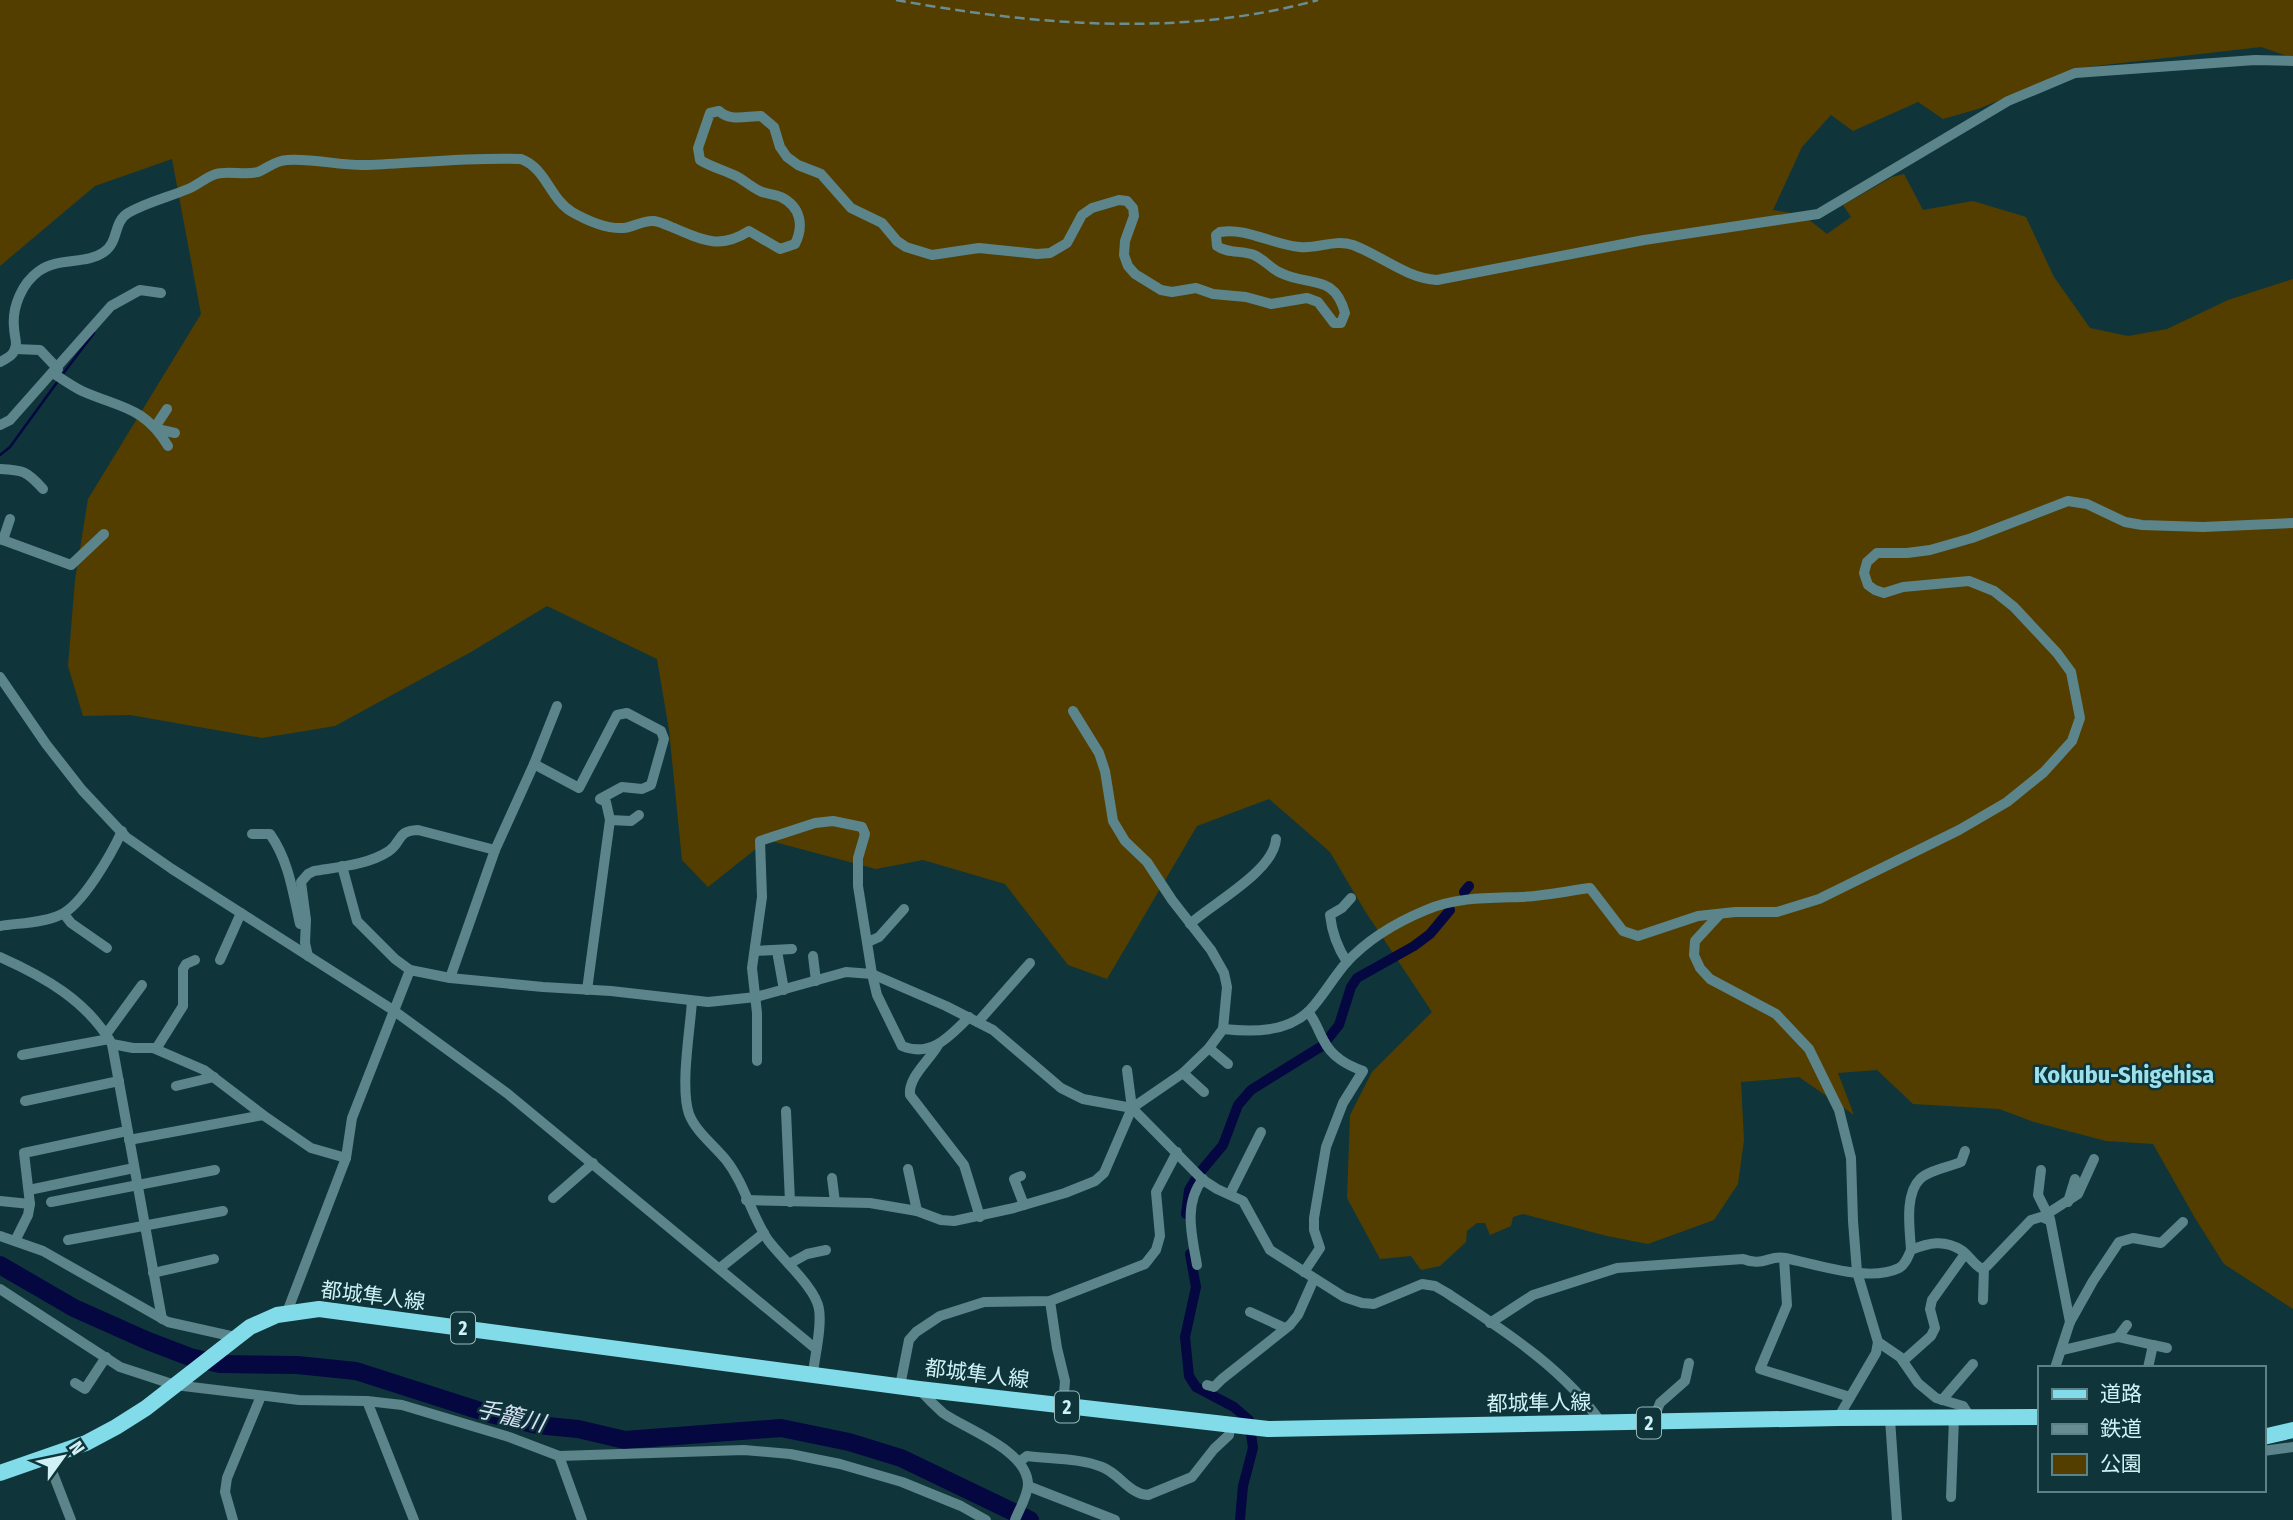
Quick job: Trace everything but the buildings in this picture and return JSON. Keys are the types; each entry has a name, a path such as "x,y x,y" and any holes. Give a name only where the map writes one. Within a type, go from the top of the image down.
{"main road":[{"name":"都城隼人線","path":"0,1473 86,1443 116,1427 146,1408 233,1338 265,1319 287,1312 319,1309 919,1389 1259,1428 2038,1417"},
{"path":"2265,1437 2293,1430"}],"street":[{"path":"0,362 12,355 17,344 14,314 21,292 29,279 40,270 52,264 102,254 112,244 116,226 126,214 143,206 191,188 214,174 225,172 246,175 261,171 284,159 365,165 425,160 521,159 531,162 563,205 600,224 623,228 655,221 709,242 735,240 750,231 780,248 795,244 802,225 797,211 783,198 759,191 737,177 700,160 698,148 710,113 719,111 726,117 740,119 761,116 774,127 780,147 787,157 821,174 851,208 883,223 897,241 906,247 932,254 979,248 1050,253 1067,243 1082,215 1092,208 1119,200 1127,201 1133,208 1134,216 1125,241 1124,255 1128,266 1135,274 1161,290 1172,292 1196,288 1213,294 1246,297 1271,304 1307,298 1318,302 1334,323 1341,323 1345,313 1340,299 1331,288 1282,274 1252,254 1222,250 1217,246 1216,235 1220,232 1237,232 1298,247 1339,242 1361,248 1414,276 1437,281 1644,240 1818,214 2008,101 2075,72 2292,59"},
{"path":"0,425 10,420 58,375 111,306 140,290 161,293"},
{"path":"15,349 40,350 58,375 80,390 126,406 156,428 168,446"},
{"path":"156,428 167,409"},
{"path":"156,428 175,433"},
{"path":"0,468 23,470 43,489"},
{"path":"1223,1029 1262,1031 1294,1020 1308,1012 1347,962 1372,939 1424,911 1443,904 1493,896 1544,895 1590,888 1622,931 1638,936 1698,915 1777,912 1819,899 1936,842 2007,802 2044,772 2071,741 2080,718 2071,672 2014,607 1994,591 1969,582 1903,587 1884,593 1875,590 1868,584 1864,573 1871,557 1877,553 1930,550 1972,538 2068,501 2087,504 2125,522 2203,527 2293,523"},
{"path":"10,519 1,539 71,565 104,534"},
{"path":"0,677 75,781 126,837 393,1010 508,1094 816,1349"},
{"path":"450,978 495,850 557,706"},
{"path":"746,1199 870,1203 917,1211 944,1221 980,1217 1065,1194 1100,1178 1132,1108 1182,1073 1209,1048 1223,1029 1227,987 1224,973 1211,950 1147,862 1125,841 1112,821 1102,762 1073,710"},
{"path":"579,788 617,715 627,713 661,731 664,739 651,785 642,789 622,788 600,799"},
{"path":"534,764 606,802 610,820 587,990"},
{"path":"610,820 631,821 639,815"},
{"path":"757,1061 756,997 752,968 762,897 760,841 815,822 833,821 862,827 865,834 858,858 858,886 872,974 877,995 902,1046 914,1051 938,1045 974,1020 1030,963"},
{"path":"305,943 306,920 301,882 314,871 386,853 407,830 418,830 495,850"},
{"path":"0,926 64,914 90,885 122,831"},
{"path":"252,834 270,834 277,845 289,872 308,956"},
{"path":"1190,924 1265,863 1276,847 1276,839"},
{"path":"342,866 358,921 395,959 410,970 450,978 611,991 692,1002 727,1002 756,997 846,972 872,974 993,1030 1061,1088 1083,1099 1132,1108 1203,1179 1246,1204 1270,1250 1344,1297 1368,1304 1378,1303 1419,1284 1426,1284 1447,1293 1565,1380 1584,1398 1602,1424"},
{"path":"1347,962 1332,931 1331,915 1351,898"},
{"path":"868,942 879,937 904,909"},
{"path":"220,960 240,913"},
{"path":"64,914 71,923 107,948"},
{"path":"1719,915 1695,941 1694,955 1700,968 1710,979 1776,1014 1809,1049 1839,1110 1851,1158 1857,1272 1878,1342 1876,1353 1838,1418"},
{"path":"755,951 792,949"},
{"path":"777,951 784,990"},
{"path":"813,956 816,981"},
{"path":"0,957 30,970 80,1003 109,1039 162,1319"},
{"path":"156,1049 183,1006 183,969 186,964 195,960"},
{"path":"287,1312 346,1158 352,1118 410,970"},
{"path":"109,1039 142,985"},
{"path":"692,1002 685,1084 689,1113 699,1130 727,1161 764,1233 806,1286 819,1308 813,1373"},
{"path":"1304,1272 1320,1248 1314,1230 1314,1218 1326,1147 1343,1103 1363,1071 1347,1065 1334,1055 1308,1012"},
{"path":"22,1055 109,1039 156,1049 205,1070 311,1148 346,1158"},
{"path":"938,1045 931,1058 911,1080 909,1096 964,1165 980,1217"},
{"path":"1209,1048 1228,1065"},
{"path":"1127,1070 1132,1108"},
{"path":"1182,1073 1204,1092"},
{"path":"176,1086 214,1077"},
{"path":"25,1101 118,1082"},
{"path":"786,1111 790,1202"},
{"path":"15,1241 28,1215 30,1204 24,1153 263,1115"},
{"path":"1230,1194 1261,1132"},
{"path":"1490,1323 1532,1295 1616,1268 1743,1259 1755,1263 1784,1258 1874,1274 1899,1268 1911,1251 1909,1220 1912,1193 1920,1179 1961,1162 1965,1151"},
{"path":"900,1385 909,1340 940,1316 984,1302 1050,1301 1132,1271 1150,1259 1160,1236 1156,1192 1177,1152"},
{"path":"2047,1217 2050,1212 2078,1194 2094,1158"},
{"path":"553,1198 593,1163"},
{"path":"29,1190 134,1168"},
{"path":"51,1202 215,1170"},
{"path":"908,1170 917,1211"},
{"path":"2041,1170 2038,1195 2050,1219 2070,1322"},
{"path":"1021,1176 1014,1179 1024,1205"},
{"path":"832,1178 835,1202"},
{"path":"1197,1265 1191,1206 1194,1191 1203,1179"},
{"path":"2068,1202 2075,1179"},
{"path":"0,1201 30,1204"},
{"path":"68,1240 223,1211"},
{"path":"1983,1300 1984,1268 2031,1220 2047,1217"},
{"path":"2056,1366 2070,1322 2092,1281 2119,1242 2133,1238 2161,1243 2183,1222"},
{"path":"720,1268 764,1233"},
{"path":"0,1236 43,1251 162,1319 233,1338"},
{"path":"1911,1251 1931,1242 1945,1244 1962,1250 1974,1264 1984,1268"},
{"path":"789,1264 807,1254 826,1250"},
{"path":"1903,1361 1931,1336 1935,1328 1930,1309 1932,1300 1965,1254"},
{"path":"1784,1258 1787,1305 1760,1368 1850,1397"},
{"path":"153,1273 214,1259"},
{"path":"1207,1385 1214,1387 1219,1384 1285,1328 1298,1315 1314,1279"},
{"path":"0,1289 120,1367 175,1385 299,1400 367,1401 402,1405 509,1437 559,1456 744,1450 790,1454 840,1464 902,1482 961,1506 986,1520"},
{"path":"1050,1301 1056,1348 1065,1381 1063,1406"},
{"path":"1250,1312 1285,1328"},
{"path":"2118,1337 2127,1325"},
{"path":"2063,1350 2118,1337 2167,1348"},
{"path":"1878,1342 1903,1361 1917,1383 1936,1398 1963,1406 1951,1497"},
{"path":"2148,1366 2153,1345"},
{"path":"75,1383 85,1389 106,1357"},
{"path":"1652,1423 1660,1403 1687,1378 1689,1363"},
{"path":"1942,1400 1973,1364"},
{"path":"919,1389 942,1411 978,1432 1023,1467 1028,1486 1015,1520"},
{"path":"233,1520 225,1492 227,1478 261,1396"},
{"path":"367,1401 414,1520"},
{"path":"1890,1419 1896,1520"},
{"path":"1019,1462 1027,1456 1093,1464 1113,1472 1133,1490 1148,1495 1196,1474 1214,1448 1229,1435 1232,1426"},
{"path":"2265,1451 2293,1447"},
{"path":"559,1456 582,1520"},
{"path":"47,1458 71,1520"},
{"path":"1028,1486 1115,1520"}],"green space":[{"path":"0,0 2293,0 2293,58 2261,47 2078,68 1978,109 1943,119 1918,102 1853,131 1831,115 1802,147 1773,210 1803,215 1827,234 1851,217 1843,205 1892,177 1904,174 1923,210 1973,201 2026,217 2054,277 2090,328 2128,336 2167,329 2228,300 2293,279 2293,1309 2224,1264 2153,1144 2106,1141 2034,1122 1999,1109 1913,1104 1877,1070 1838,1073 1854,1115 1799,1077 1741,1082 1744,1140 1738,1184 1714,1220 1648,1244 1523,1214 1513,1217 1511,1226 1490,1235 1485,1223 1477,1223 1467,1231 1466,1242 1440,1266 1421,1270 1411,1256 1380,1259 1347,1198 1350,1115 1372,1072 1432,1012 1365,911 1330,852 1269,799 1197,826 1107,979 1068,965 1005,884 923,860 876,869 767,840 708,887 682,860 669,730 657,659 547,606 471,652 335,726 262,738 130,715 83,716 68,666 75,580 88,499 201,314 172,159 95,186 0,266"}],"waterway":[{"path":"62,375 94,333"},
{"path":"0,455 10,447 58,381"},
{"path":"1464,892 1469,886"},
{"path":"1327,1040 1339,1025 1351,987 1357,978 1414,946 1430,934 1450,910"},
{"path":"1202,1170 1223,1145 1238,1105 1251,1090 1322,1046"},
{"path":"1186,1214 1189,1190 1195,1180"},
{"path":"1190,1254 1196,1287 1185,1337 1189,1376 1196,1387 1234,1407 1249,1420 1253,1448 1243,1486 1240,1520"},
{"name":"手籠川","path":"0,1265 74,1308 190,1357 220,1364 297,1365 356,1371 490,1414 625,1440 781,1428 849,1442 901,1458 1030,1520"}],"railway":[{"path":"896,0 1000,16 1107,24 1214,20 1318,0"}],"district":[{"name":"Kokubu-Shigehisa","path":"2124,1075"}]}
